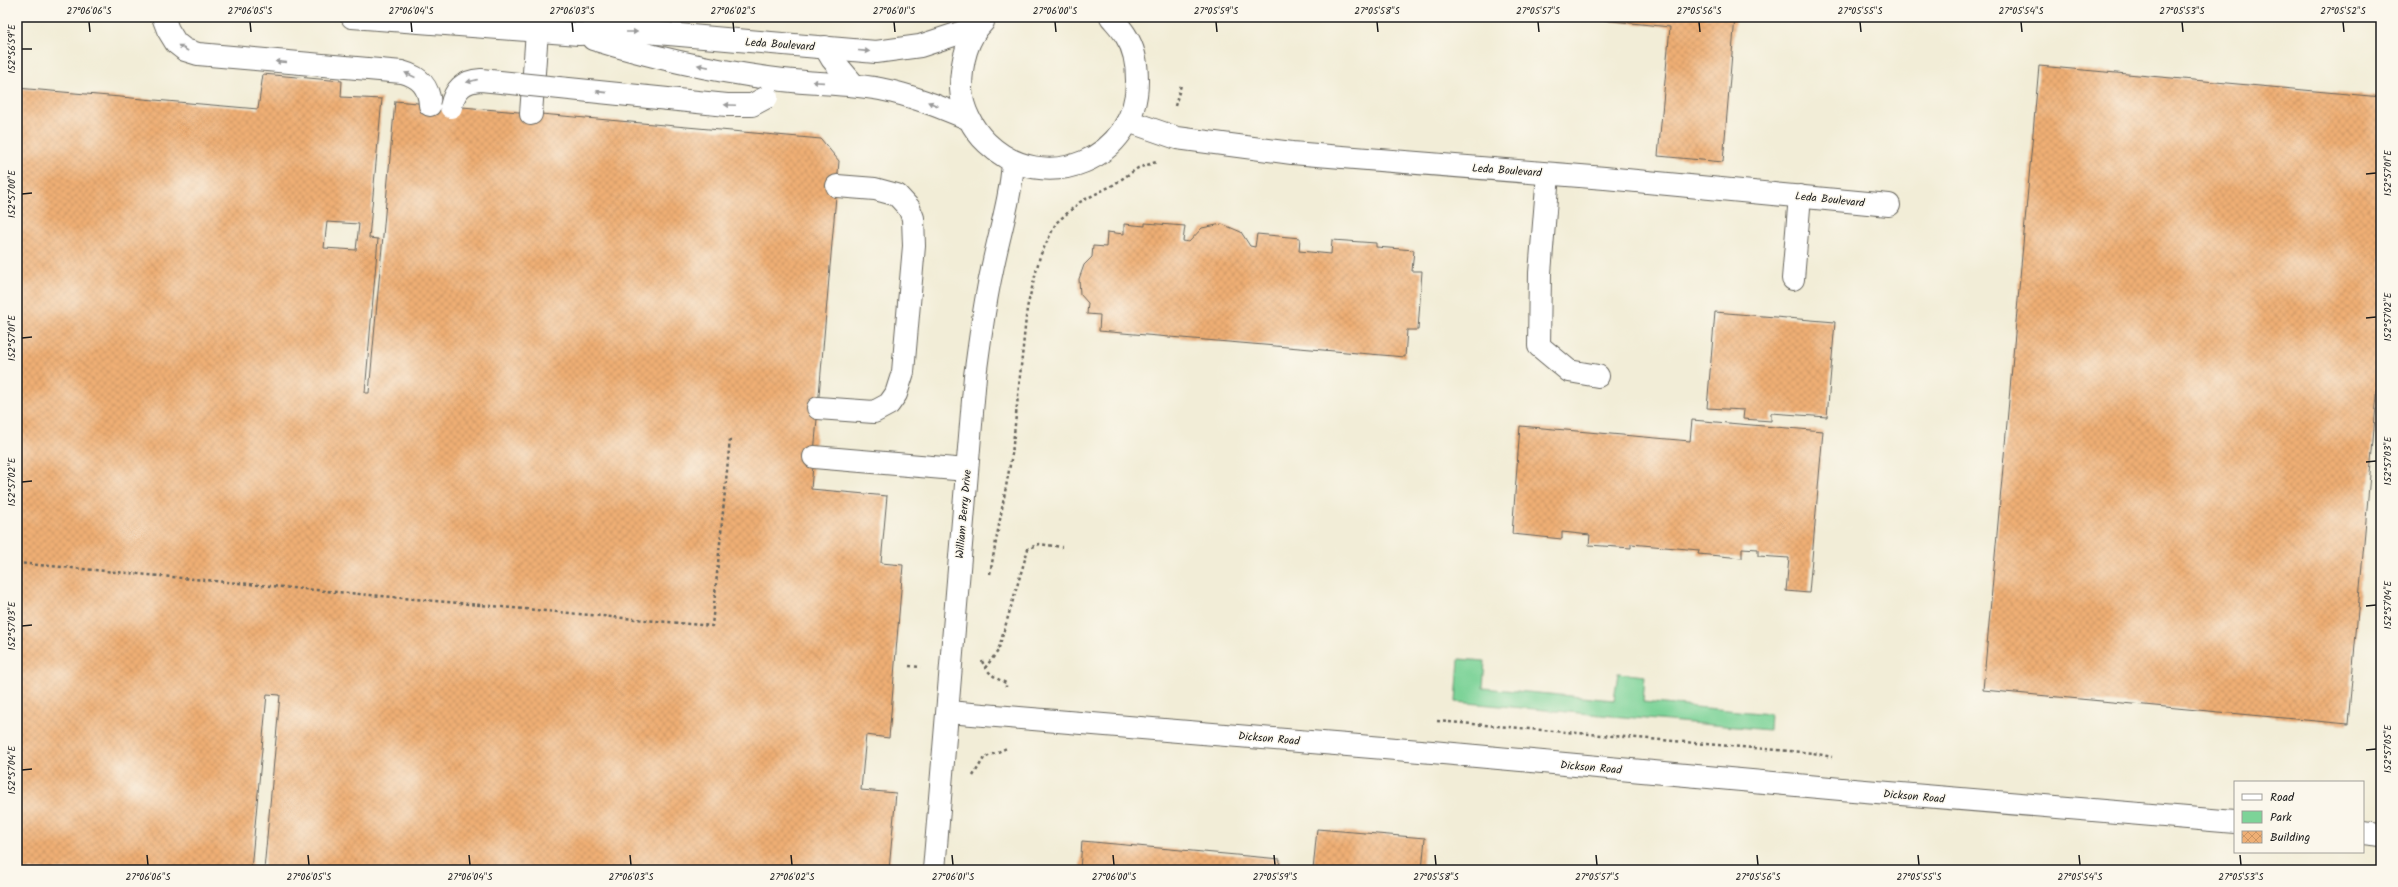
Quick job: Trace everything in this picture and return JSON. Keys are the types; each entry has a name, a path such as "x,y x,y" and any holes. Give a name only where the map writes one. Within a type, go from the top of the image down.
{"street":[{"path":"163,17 170,35 176,43 185,50 220,57 402,72 419,80 426,86 429,94 441,106 458,88 465,83 481,80 727,105 752,105 767,97 783,80"},
{"name":"Leda Boulevard","path":"352,17 579,34 634,32 876,52 920,46 983,22"},
{"path":"983,22 966,48 961,71 962,96 969,119 980,136 995,151 1013,162 1039,169 1072,166 1091,159 1112,143 1128,121 1137,93 1137,64 1127,36 1111,17"},
{"path":"530,114 538,31"},
{"name":"Leda Boulevard","path":"579,34 639,54 783,80 854,85 881,89 925,100 969,119"},
{"path":"826,47 832,59 854,85"},
{"name":"Leda Boulevard","path":"1128,121 1166,136 1196,142 1306,154 1800,196 1889,205"},
{"name":"William Berry Drive","path":"934,870 967,470 982,318 1011,189 1013,162"},
{"path":"1548,174 1540,273 1539,346 1569,371 1598,376"},
{"path":"818,408 874,412 889,404 896,394 903,372 914,246 913,218 909,208 897,195 875,189 837,186"},
{"path":"1793,279 1800,196"},
{"path":"814,457 967,470"},
{"name":"Dickson Road","path":"948,712 2234,822"},
{"path":"2364,833 2381,835"}],"path":[{"path":"989,579 1012,454 1028,308 1040,256 1056,223 1080,202 1113,185 1138,168 1156,162 1166,136 1181,84"},
{"path":"17,563 712,626 730,439"},
{"path":"909,666 979,671 985,668 998,651 1028,549 1039,544 1062,547"},
{"path":"972,783 975,772 984,758 994,752 1007,748 1006,683 995,678 985,668 981,657"}],"green space":[{"path":"1459,659 1485,661 1483,688 1614,700 1618,673 1645,676 1643,702 1770,714 1769,730 1456,702"}],"building":[{"path":"1573,17 1735,17 1723,162 1658,156 1670,27"},
{"path":"2039,66 2381,97 2381,350 2348,724 1983,690"},
{"path":"263,74 342,81 341,97 382,99 369,238 378,239 365,393 369,393 395,101 821,139 839,161 811,489 887,496 881,563 903,565 889,738 866,735 861,790 896,793 889,870 264,870 280,695 267,694 251,870 17,870 17,88 258,109","holes":["327,222 359,224 356,250 324,248"]},
{"path":"1145,223 1185,226 1183,241 1189,242 1202,228 1222,224 1241,232 1250,246 1255,247 1257,234 1300,238 1299,251 1331,254 1332,240 1376,243 1376,247 1414,250 1412,271 1422,271 1418,330 1407,330 1405,357 1099,331 1100,315 1087,314 1088,303 1080,294 1079,279 1084,265 1092,257 1093,246 1106,247 1107,232 1124,234 1124,224 1145,226"},
{"path":"1715,312 1835,322 1827,417 1771,413 1771,421 1743,419 1744,410 1707,408"},
{"path":"1692,420 1823,431 1809,593 1786,591 1789,558 1758,556 1758,549 1742,548 1742,558 1698,554 1699,550 1631,544 1631,548 1589,545 1590,535 1562,532 1562,539 1512,534 1520,426 1690,441"},
{"path":"1317,829 1425,838 1422,870 1313,870"},
{"path":"1082,841 1280,859 1279,870 1080,870"}]}
